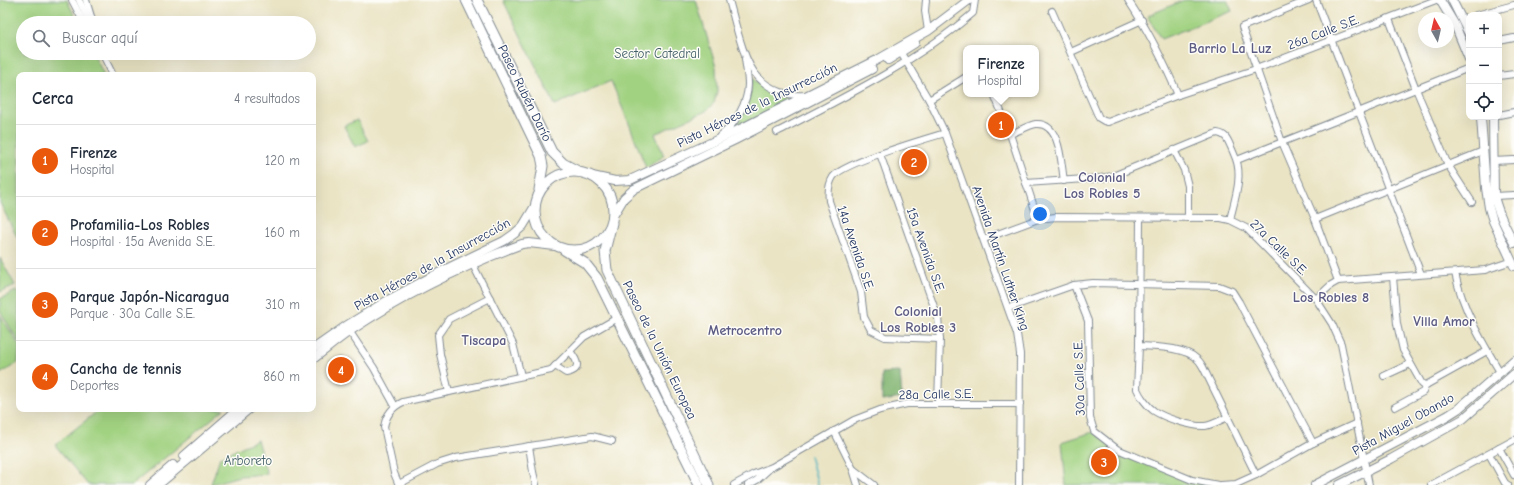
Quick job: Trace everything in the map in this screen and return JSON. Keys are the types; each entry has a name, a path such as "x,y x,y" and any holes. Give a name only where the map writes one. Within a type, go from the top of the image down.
{"highway":[{"name":"Paseo Rubén Darío","path":"466,0 541,156 543,166 535,203"},
{"name":"Paseo Rubén Darío","path":"477,0 552,152 563,163 588,175"},
{"path":"572,172 588,175 603,184 609,192 613,202 613,219 604,238 592,247 576,251 564,250 545,239 535,219 535,203 543,188 556,177 572,172"},
{"name":"Paseo de la Unión Europea","path":"613,219 605,252 607,270 709,485"},
{"name":"Paseo de la Unión Europea","path":"564,250 581,260 591,270 617,318 699,485"},
{"path":"679,443 688,454 703,485"}],"main road":[{"name":"Pista Héroes de la Insurrección","path":"588,175 615,182 630,180 810,94 869,64 928,31 961,3 969,0"},
{"path":"1440,0 1455,24 1466,52"},
{"path":"1452,0 1465,20 1465,42 1467,48"},
{"path":"869,64 879,62 896,53 901,53 902,49 928,31"},
{"name":"Pista Héroes de la Insurrección","path":"613,219 624,198 634,189 735,140 901,53"},
{"path":"1481,120 1486,188 1489,208 1493,221 1513,263"},
{"path":"1486,188 1487,134 1492,120"},
{"path":"1493,120 1493,208 1508,244 1513,263"},
{"path":"1494,196 1502,220 1514,243"},
{"name":"Pista Héroes de la Insurrección","path":"316,347 346,326 390,299 514,234 523,226 535,203"},
{"name":"Pista Héroes de la Insurrección","path":"316,357 381,312 419,291 473,265 522,244 529,243 555,246"},
{"name":"Pista Miguel Obando","path":"1316,485 1447,416 1458,409 1514,360"},
{"name":"Pista Miguel Obando","path":"1339,485 1463,418 1514,374"},
{"path":"150,485 235,412"},
{"path":"158,485 244,412"}],"street":[{"path":"72,0 80,16"},
{"path":"79,0 87,16"},
{"path":"86,0 91,16"},
{"path":"729,0 742,45 752,69 758,77 769,86 791,95 810,94"},
{"path":"926,0 925,11 928,31"},
{"path":"777,132 863,86 926,48 973,13 975,0"},
{"path":"1128,0 1142,20 1162,58 1178,95"},
{"path":"1309,0 1242,27 1282,142 1315,219 1338,281"},
{"path":"1316,0 1422,274"},
{"name":"26a Calle S.E.","path":"1071,52 1099,118 1108,122 1178,95 1256,69 1436,0"},
{"path":"1487,12 1514,5"},
{"path":"1052,11 1071,52 1142,20"},
{"path":"1389,19 1416,90 1448,165 1472,202"},
{"path":"1502,40 1514,38"},
{"path":"715,140 723,134 734,121 741,110 746,96 748,82 742,45"},
{"name":"Avenida Martín Luther King","path":"901,53 930,100 945,133 1017,334 1020,354 1019,485"},
{"path":"106,60 112,72"},
{"path":"1237,160 1359,113 1466,69"},
{"path":"1502,76 1514,74"},
{"path":"930,100 963,79"},
{"path":"995,97 1010,134 1038,220"},
{"path":"1502,114 1514,112"},
{"path":"1010,134 1036,124 1047,126 1053,132 1057,140 1064,181"},
{"name":"14a Avenida S.E.","path":"940,339 885,337 871,330 864,317 860,292 829,201 828,190 833,177 842,169 880,154 945,133"},
{"path":"1026,183 1113,176 1217,133 1226,137 1237,160 1238,182 1230,220"},
{"path":"1174,150 1184,170 1188,186 1188,218"},
{"path":"1315,219 1388,188 1483,151"},
{"name":"15a Avenida S.E.","path":"880,154 936,309 940,339 938,404"},
{"path":"1493,161 1514,160"},
{"path":"1494,196 1514,195"},
{"name":"27a Calle S.E.","path":"984,239 1038,220 1056,217 1221,218 1230,220 1246,228 1316,299 1332,324 1341,344 1369,485"},
{"path":"1140,218 1139,346 1137,389 1140,395 1154,411 1180,422 1194,426 1207,425 1228,417"},
{"path":"1316,299 1331,285 1338,281 1485,270 1513,263"},
{"path":"473,265 513,344 521,376"},
{"path":"1455,273 1463,301 1487,351 1500,372"},
{"path":"1393,277 1397,324 1403,350 1422,384 1426,385"},
{"path":"1008,308 1074,285 1093,283 1219,286 1232,291 1313,443"},
{"name":"30a Calle S.E.","path":"1074,285 1088,321 1090,418 1094,431 1118,449 1192,480 1220,485 1236,484 1313,443 1356,423"},
{"path":"449,392 440,354 438,334 449,319 490,298"},
{"path":"612,441 592,436 456,458 432,466 399,485 394,473 384,427 385,420 395,406 403,402 551,370 584,337 617,318"},
{"path":"350,332 374,368 395,406"},
{"path":"1139,346 1170,349 1189,353 1197,359 1203,367 1256,474"},
{"path":"555,366 566,373 572,372 576,369 577,359 570,351"},
{"path":"1395,407 1423,392 1426,385 1487,351"},
{"path":"1384,376 1410,364"},
{"name":"28a Calle S.E.","path":"734,485 754,474 772,467 834,431 867,414 892,406 907,404 1020,404"},
{"path":"834,431 853,469 858,485"},
{"path":"1432,485 1514,440"},
{"path":"529,446 536,485"},
{"path":"1499,448 1514,475"},
{"path":"1489,454 1508,485"},
{"name":"28a Calle S.E.","path":"748,485 757,480 772,467"},
{"path":"853,469 871,485"}],"green space":[{"path":"0,0 67,0 75,16 16,16 16,60 96,60 102,72 16,72 16,235 0,203"},
{"name":"Sector Catedral","path":"503,0 696,0 716,67 717,91 714,103 706,111 655,134 664,156 646,168 611,81 555,105"},
{"path":"1184,0 1227,0 1232,11 1161,39 1147,16"},
{"path":"752,78 767,91 792,101 734,128 747,104"},
{"path":"357,120 368,141 355,147 344,126"},
{"path":"0,258 15,285 0,292"},
{"path":"16,291 16,337 0,311 0,299"},
{"path":"0,315 16,340 16,364 0,374"},
{"path":"343,356 352,378 340,383 330,361"},
{"path":"900,372 902,398 882,401 882,373"},
{"path":"96,412 220,412 132,485 88,485 55,445"},
{"path":"1093,432 1122,453 1207,485 1066,485 1062,442"},
{"name":"Arboreto","path":"257,440 267,474 240,476 211,484 220,457"}],"waterway":[{"path":"810,456 818,485"}],"place":[{"name":"Firenze","path":"1001,125"},
{"name":"Profamilia-Los Robles","path":"914,162"},
{"name":"Cancha de tennis","path":"341,370"},
{"name":"Parque Japón-Nicaragua","path":"1104,462"}],"district":[{"name":"Barrio La Luz","path":"1230,48"},
{"name":"Colonial Los Robles 5","path":"1102,186"},
{"name":"Los Robles 8","path":"1331,297"},
{"name":"Colonial Los Robles 3","path":"918,320"},
{"name":"Villa Amor","path":"1444,321"},
{"name":"Metrocentro","path":"745,330"},
{"name":"Tiscapa","path":"484,340"}]}
